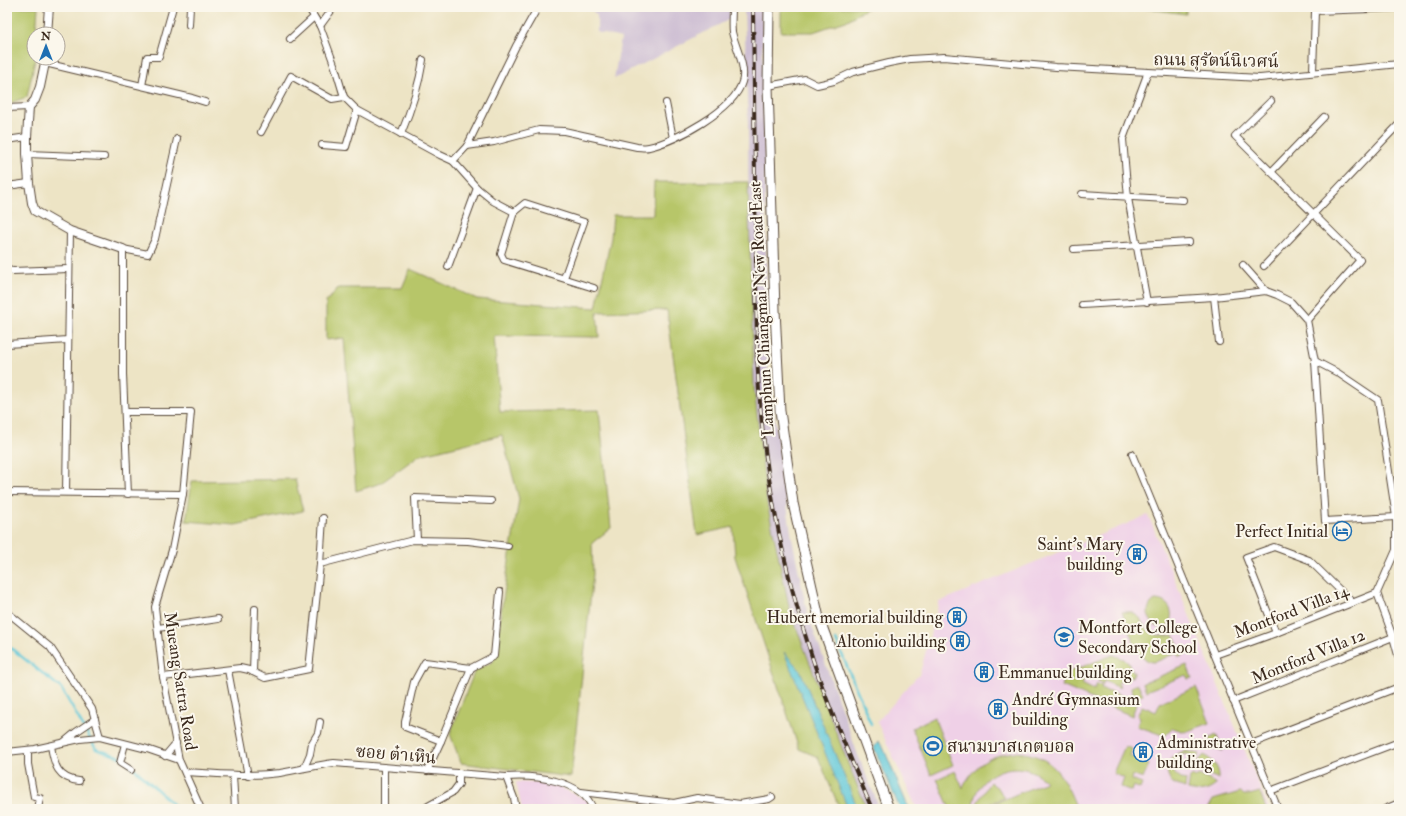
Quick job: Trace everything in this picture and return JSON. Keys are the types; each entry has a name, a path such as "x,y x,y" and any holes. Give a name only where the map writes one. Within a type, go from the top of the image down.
{"main road":[{"name":"Lamphun Chiangmai New Road East","path":"769,7 768,86 774,295 780,411 793,503 819,618 890,809"}],"street":[{"path":"48,26 49,7"},
{"path":"142,86 147,57 159,57 173,7"},
{"path":"189,25 190,7"},
{"path":"308,7 320,26 344,97 357,110 440,155 453,160 477,188 493,201 514,212"},
{"path":"320,26 334,7"},
{"path":"453,160 467,146 516,46 538,7"},
{"path":"467,146 494,142 539,130 564,131 637,147 648,147 700,126 734,98 742,82 743,72 732,30 732,7"},
{"path":"1313,72 1315,11 1399,8"},
{"path":"290,39 314,17"},
{"name":"ถนน สุรัตน์นิเวศน์","path":"768,86 805,79 817,85 834,81 853,72 910,59 944,57 1056,67 1260,78 1399,64"},
{"path":"401,134 416,96 423,60"},
{"path":"45,66 35,100 29,107 27,154 30,196 35,211 70,231 123,249 148,254 155,239 177,139"},
{"path":"65,66 205,102"},
{"path":"1147,302 1128,198 1123,139 1148,72"},
{"path":"261,132 291,76 332,99 344,97"},
{"path":"1272,101 1235,136 1360,260 1307,320"},
{"path":"666,103 673,138"},
{"path":"7,108 29,107"},
{"path":"322,145 346,147 357,110"},
{"path":"1272,172 1324,117"},
{"path":"1264,266 1399,124"},
{"path":"7,140 27,137"},
{"path":"27,154 104,157"},
{"path":"7,186 29,183"},
{"path":"448,267 477,188"},
{"path":"1082,194 1128,198 1183,200"},
{"path":"564,278 584,222 525,204 514,212 501,254 504,260 594,288"},
{"path":"66,492 68,269 70,231"},
{"path":"1074,249 1188,242"},
{"path":"123,249 125,412 128,494"},
{"path":"1243,265 1266,292"},
{"path":"7,270 68,269"},
{"path":"1082,305 1147,302 1266,292 1277,295 1291,302 1307,320 1315,361 1325,521 1396,517"},
{"path":"1214,297 1219,342"},
{"path":"7,344 68,340"},
{"path":"1315,361 1338,373 1378,400 1396,517 1396,550 1377,593 1393,636 1399,659"},
{"name":"Mueang Sattra Road","path":"125,412 191,412 183,494 172,550 155,607 163,677 179,760 201,809"},
{"path":"1132,454 1278,809"},
{"path":"7,492 183,494"},
{"path":"417,540 414,498 491,501"},
{"path":"163,677 240,668 253,672 264,678 309,669 320,564 323,518"},
{"path":"320,564 413,540 468,541 508,546"},
{"path":"1276,633 1246,557 1274,548 1309,560 1353,603"},
{"path":"441,741 405,727 414,682 425,662 471,668 494,656 500,592"},
{"name":"Montford Villa 14","path":"1215,655 1276,633 1377,593"},
{"path":"253,672 255,609"},
{"path":"7,612 50,647 92,709 100,737"},
{"path":"158,628 218,619"},
{"name":"Montford Villa 12","path":"1234,701 1393,636"},
{"path":"427,771 471,668"},
{"path":"228,670 248,776"},
{"path":"1251,744 1399,687"},
{"path":"63,743 95,719"},
{"path":"304,768 310,754 312,743 318,733 320,722"},
{"path":"7,752 28,750 80,739 100,737 179,760"},
{"path":"1270,791 1399,742"},
{"path":"165,756 176,743"},
{"path":"125,744 120,763 131,770"},
{"path":"51,746 53,758 60,773 65,778 79,781"},
{"path":"28,750 28,764 34,797 40,798 38,809"},
{"name":"ซอย ต๋าเหิน","path":"185,772 248,776 281,773 334,763 506,777 520,776 543,778 565,784 586,796 593,809"},
{"path":"384,767 384,809"},
{"path":"428,806 452,792 459,784 459,773"},
{"path":"233,775 235,809"},
{"path":"506,777 514,798 516,809"},
{"path":"579,792 674,803 697,798 709,801 740,804 769,799 772,797"},
{"path":"1384,809 1399,803"}],"shaded area":[{"path":"588,7 730,7 730,19 614,79 621,38 597,32 597,15"},
{"path":"744,7 762,7 768,370 791,533 807,612 858,755 880,809 862,809 793,629 781,583 754,430 749,300 748,124"},
{"name":"Montfort College Secondary School","path":"1148,515 1269,809 917,809 877,722 920,673 939,602"},
{"path":"516,782 553,784 587,800 590,809 522,809"}],"green space":[{"path":"7,7 38,7 37,26 26,26 26,66 34,66 27,97 7,104"},
{"path":"781,7 869,7 846,21 813,32 781,32"},
{"path":"1133,7 1186,7 1186,14"},
{"path":"654,182 748,182 754,387 767,503 790,611 867,809 840,809 818,757 799,749 735,557 733,527 697,535 667,310 597,312 599,337 494,336 500,412 599,410 611,528 592,543 593,574 571,777 461,763 450,734 475,670 493,662 519,499 502,435 419,455 381,483 356,491 344,338 326,340 326,302 338,288 402,288 410,269 477,299 596,308 611,238 613,215 653,215"},
{"path":"295,479 303,511 235,525 186,521 192,481"},
{"path":"1155,600 1165,603 1170,610 1171,619 1165,628 1155,625 1149,617 1149,608"},
{"path":"1122,612 1131,612 1140,618 1146,628 1152,633 1164,636 1174,635 1183,656 1179,657 1177,652 1153,662 1148,661 1138,650"},
{"path":"1113,655 1126,660 1134,673 1133,676 1119,682 1120,688 1104,681 1103,684 1098,681 1101,674 1089,668 1082,684 1094,690 1097,684 1109,692 1110,691 1137,702 1132,716 1062,686 1065,677 1061,675"},
{"path":"1187,665 1192,678 1188,679 1186,675 1146,691 1143,683"},
{"path":"1138,684 1143,694 1141,696 1133,693 1131,689 1132,686"},
{"path":"1196,687 1210,723 1185,732 1173,728 1165,736 1137,726 1140,718 1137,716 1142,706 1156,712 1160,703"},
{"name":"สนามบาสเกตบอล","path":"934,717 953,765 931,775 912,728"},
{"path":"1216,734 1223,751 1213,747 1209,738"},
{"path":"1125,746 1132,749 1130,756 1149,764 1143,779 1132,775 1131,780 1142,784 1140,789 1134,786 1132,791 1121,787 1124,778 1113,773"},
{"path":"1186,751 1200,754 1195,760 1189,754 1180,755 1174,765 1174,773 1181,779 1186,780 1185,788 1176,785 1171,781 1168,775 1167,766 1174,756"},
{"path":"1016,752 1029,754 1049,763 1062,778 1077,809 981,809 1046,782 1036,774 1024,769 1012,768 1000,771 990,776 981,785 975,796 973,809 950,809 937,779 955,771 963,788 972,773 984,762 999,755"},
{"path":"1204,755 1217,768 1219,779 1199,771 1196,764"},
{"path":"1193,775 1195,777 1199,775 1217,784 1204,791 1188,790 1190,777"},
{"path":"990,782 999,789 1004,798 981,807 977,803"},
{"path":"1240,792 1244,795 1249,795 1260,792 1266,809 1208,809 1213,800"}],"water":[{"path":"784,652 800,670 858,809 848,809"},
{"path":"878,741 883,747 909,809 900,809 874,748"}],"waterway":[{"path":"836,640 871,724"},
{"path":"7,645 61,688 96,749 123,758 178,809"}],"railway":[{"path":"753,7 757,355 759,394 768,472 783,549 802,626 827,700 872,809"}],"place":[{"name":"Perfect Initial","path":"1342,531"},
{"name":"Saint's Mary building","path":"1137,554"},
{"name":"Hubert memorial building","path":"957,617"},
{"name":"Montfort College Secondary School","path":"1064,637"},
{"name":"Altonio building","path":"960,641"},
{"name":"Emmanuel building","path":"984,672"},
{"name":"André Gymnasium building","path":"998,709"},
{"name":"สนามบาสเกตบอล","path":"933,746"},
{"name":"Administrative building","path":"1143,752"}]}
